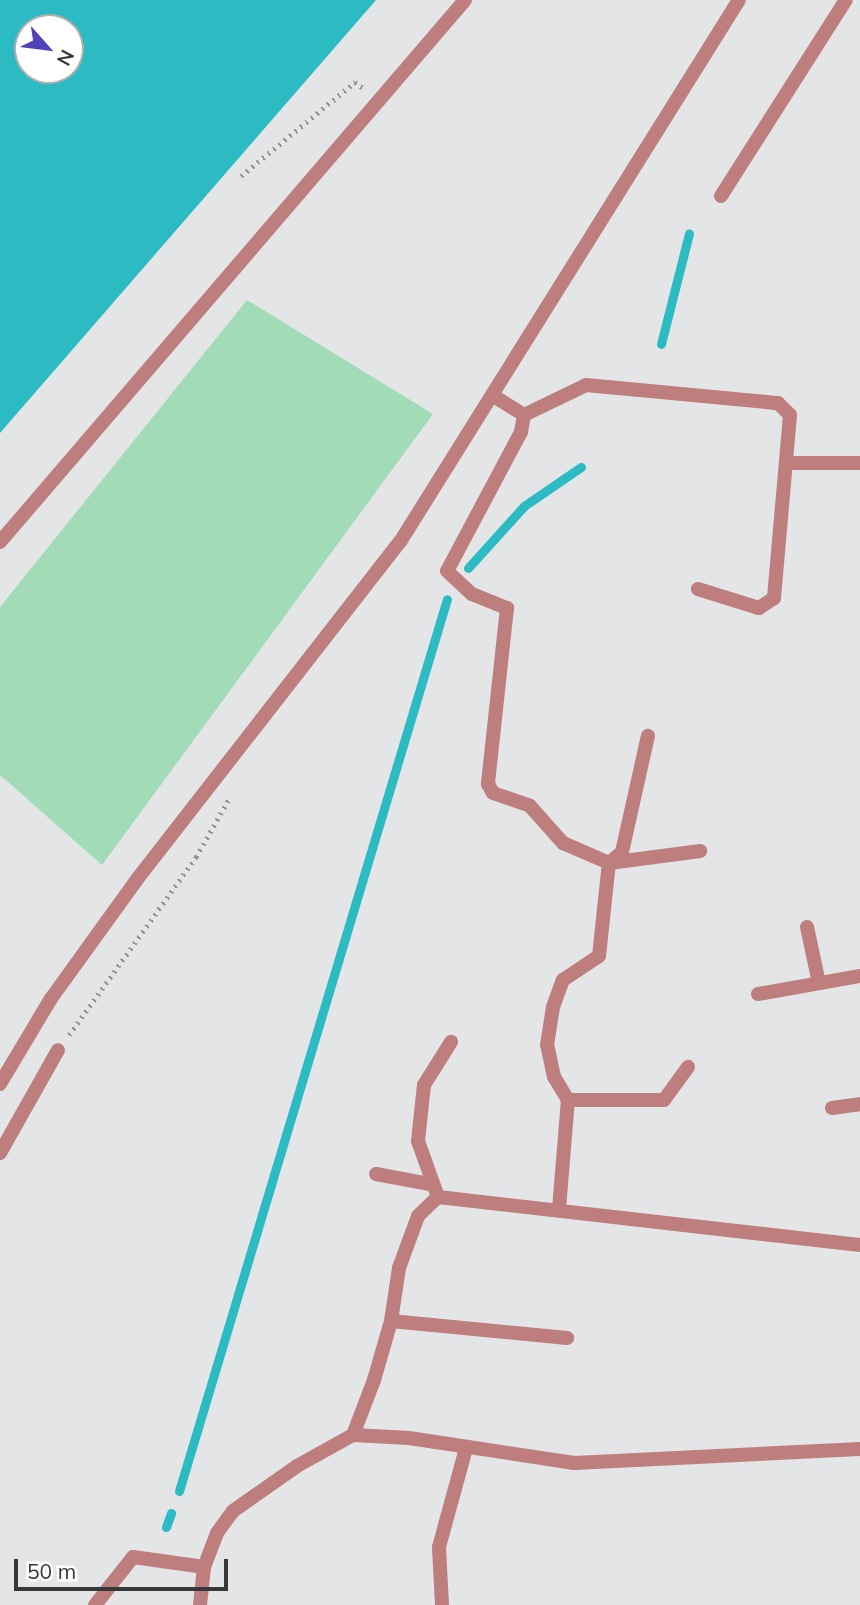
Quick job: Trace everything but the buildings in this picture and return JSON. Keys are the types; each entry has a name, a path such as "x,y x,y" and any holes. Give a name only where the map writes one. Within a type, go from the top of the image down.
{"street":[{"path":"0,542 465,0"},
{"path":"0,1084 50,1000 138,878 400,541 739,0"},
{"path":"721,195 846,0"},
{"path":"698,589 759,608 774,598 789,463 790,415 778,403 586,385 524,415 505,470 447,572 472,594 507,608 488,784 493,793 530,806 563,843 609,863 700,851"},
{"path":"492,395 524,415"},
{"path":"789,463 860,463"},
{"path":"559,1209 568,1100 554,1077 547,1045 553,1007 563,980 598,956 609,863 622,852 648,736"},
{"path":"807,927 819,983"},
{"path":"758,994 860,976"},
{"path":"439,1197 430,1184 418,1141 424,1085 451,1042"},
{"path":"0,1153 58,1051"},
{"path":"568,1100 664,1100 688,1067"},
{"path":"832,1108 860,1104"},
{"path":"376,1174 430,1184"},
{"path":"353,1435 391,1321 399,1268 418,1216 439,1197 559,1209 828,1245 860,1245"},
{"path":"391,1321 567,1338"},
{"path":"200,1605 204,1567 217,1533 233,1511 297,1466 353,1435 410,1438 575,1463 860,1449"},
{"path":"442,1605 439,1547 466,1448"},
{"path":"95,1605 132,1557 204,1567"}],"path":[{"path":"241,176 355,82 380,102"},
{"path":"58,1051 196,857 233,792"}],"green space":[{"path":"247,300 433,414 102,865 0,775 0,607"}],"water":[{"path":"0,0 376,0 0,433"}],"waterway":[{"path":"661,344 689,233"},
{"path":"468,568 524,506 581,467"},
{"path":"179,1491 447,599"},
{"path":"166,1527 171,1513"}]}
